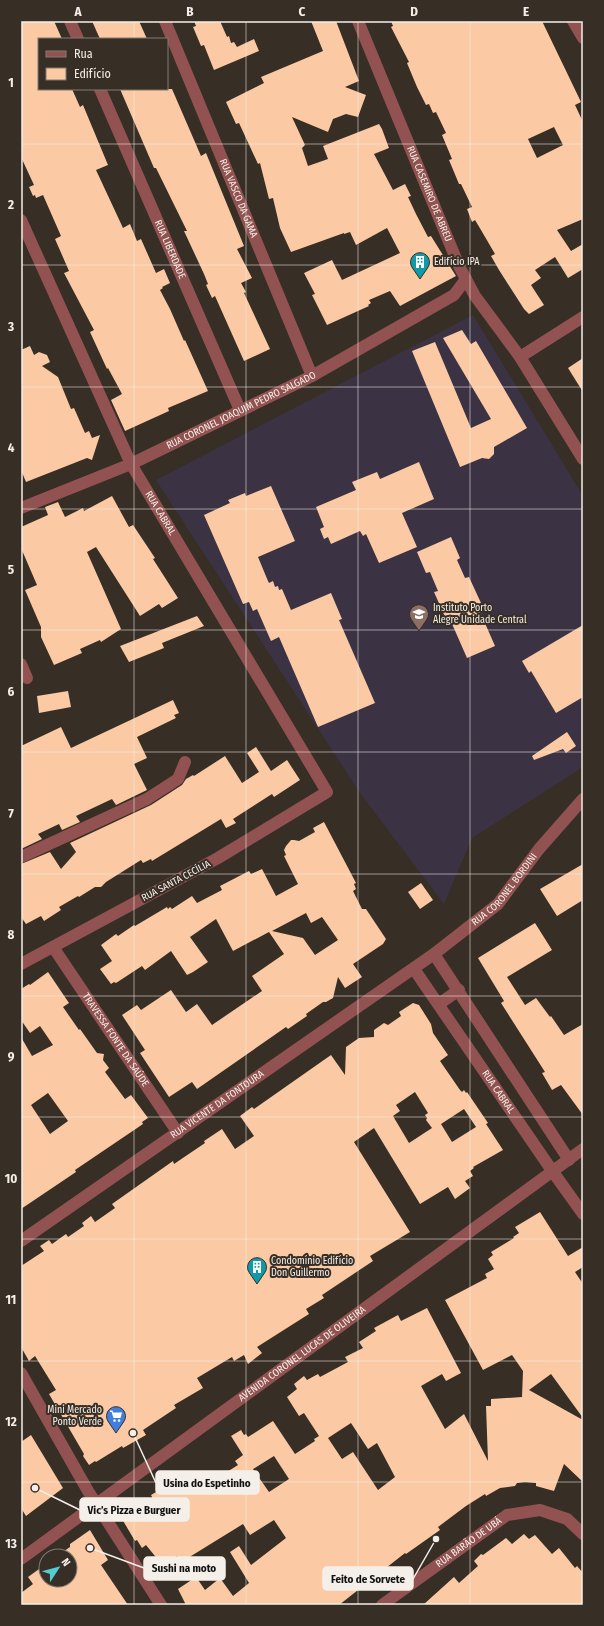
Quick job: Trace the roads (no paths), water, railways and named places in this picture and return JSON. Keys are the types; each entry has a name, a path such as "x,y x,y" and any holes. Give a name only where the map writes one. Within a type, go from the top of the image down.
{"street":[{"path":"70,21 78,38"},
{"name":"RUA VASCO DA GAMA","path":"165,21 312,376"},
{"name":"RUA CASEMIRO DE ABREU","path":"358,21 459,266 475,296 520,358 583,459"},
{"path":"573,21 583,38"},
{"name":"RUA LIBERDADE","path":"100,90 240,410"},
{"name":"RUA CABRAL","path":"21,220 131,464 327,792"},
{"name":"RUA CORONEL JOAQUIM PEDRO SALGADO","path":"21,508 131,464 312,376 454,295 466,279"},
{"path":"454,295 465,294 475,296"},
{"path":"520,358 583,317"},
{"path":"21,664 27,678"},
{"path":"21,857 146,799 178,779 185,762"},
{"name":"RUA SANTA CECÍLIA","path":"21,964 218,858 327,792"},
{"name":"RUA CORONEL BORDINI","path":"414,969 498,904 539,849 583,799"},
{"name":"TRAVESSA FONTE DA SAÚDE","path":"53,948 178,1133"},
{"path":"434,954 459,990 568,1160"},
{"name":"RUA CABRAL","path":"414,969 583,1214"},
{"name":"RUA VICENTE DA FONTOURA","path":"21,1242 414,969"},
{"path":"439,1004 459,990"},
{"name":"AVENIDA CORONEL LUCAS DE OLIVEIRA","path":"21,1558 583,1149"},
{"path":"21,1373 96,1504 161,1605"},
{"name":"RUA BARÃO DE UBÁ","path":"389,1603 507,1515 540,1510 567,1519 583,1534"}],"place":[{"name":"Edifício IPA","path":"420,279"},
{"name":"Instituto Porto Alegre Unidade Central","path":"419,631"},
{"name":"Condomínio Edifício Don Guillermo","path":"257,1284"},
{"name":"Mini Mercado Ponto Verde","path":"116,1433"},
{"name":"Usina do Espetinho","path":"133,1433"},
{"name":"Vic’s Pizza e Burguer","path":"35,1488"},
{"name":"Feito de Sorvete","path":"436,1539"},
{"name":"Sushi na moto","path":"90,1548"}]}
